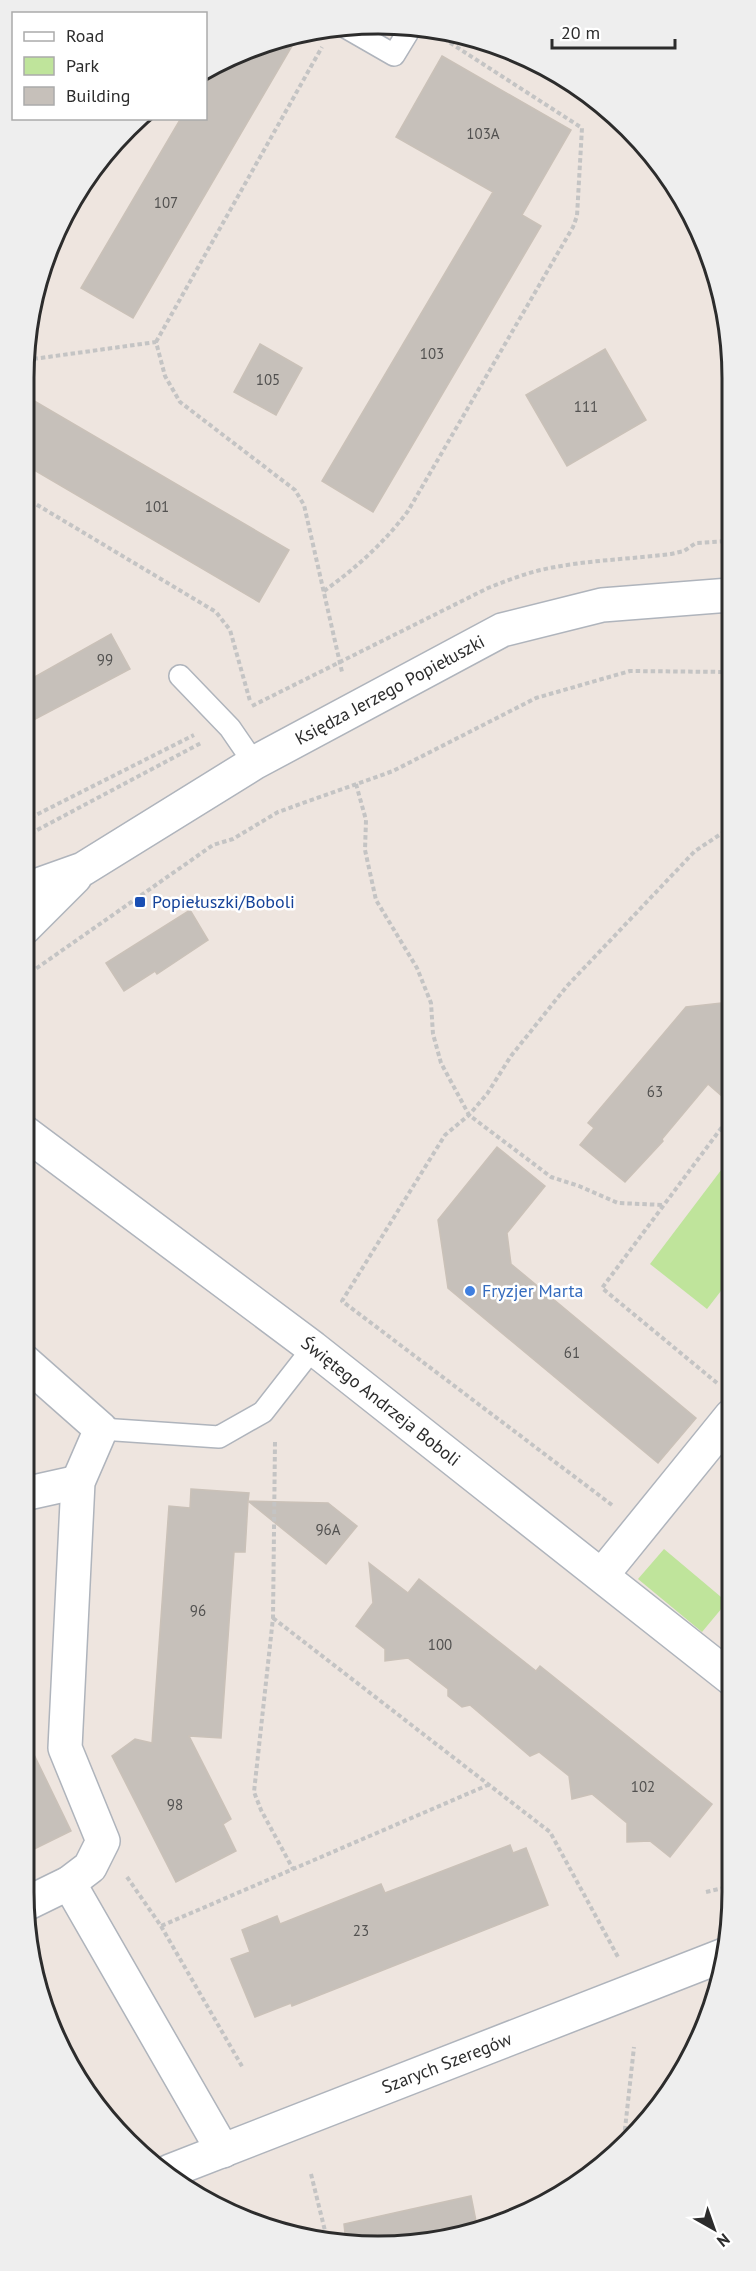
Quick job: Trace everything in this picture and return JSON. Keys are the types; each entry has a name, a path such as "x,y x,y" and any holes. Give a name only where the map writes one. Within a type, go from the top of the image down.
{"street":[{"name":"Księdza Jerzego Popiełuszki","path":"34,918 83,870 254,763 502,630 602,605 722,596"},
{"name":"Księdza Jerzego Popiełuszki","path":"34,887 83,870"},
{"name":"Świętego Andrzeja Boboli","path":"34,1139 313,1348 722,1670"},
{"path":"34,1370 101,1429 78,1482 65,1748 103,1841 90,1868 69,1883 34,1900"},
{"path":"602,1575 648,1518 722,1409"},
{"path":"34,1492 78,1482"},
{"path":"69,1883 224,2151"},
{"name":"Szarych Szeregów","path":"174,2170 715,1957"}],"lane":[{"path":"357,35 394,55 406,36"},
{"path":"180,676 230,728 254,763"},
{"path":"101,1429 219,1437 263,1412 313,1348"}],"path":[{"path":"327,38 156,342 165,376 180,402 295,490 304,505 343,673"},
{"path":"324,591 345,576 395,528 408,511 573,227 577,216 582,128 449,42"},
{"path":"35,359 156,342"},
{"path":"34,503 216,612 230,630 256,716"},
{"path":"34,970 213,845 232,839 278,812 393,771 536,698 630,671 722,672"},
{"path":"356,784 366,820 365,850 376,900 417,968 431,1003 433,1034 441,1063 469,1115 551,1177 618,1203 664,1205"},
{"path":"648,1518 625,1515 342,1301 446,1135 469,1115 487,1094 511,1056 567,986 695,851 722,833"},
{"path":"722,1126 602,1288 722,1397"},
{"path":"276,1397 273,1618 254,1792 292,1869"},
{"path":"273,1618 550,1832 635,1989"},
{"path":"160,1926 489,1785"},
{"path":"103,1841 160,1926 243,2068"},
{"path":"706,1892 722,1888"},
{"path":"625,2132 634,2047"},
{"path":"311,2174 325,2233"}],"green space":[{"path":"722,1169 722,1290 707,1309 650,1264"},
{"path":"664,1549 722,1598 722,1608 702,1632 638,1579"}],"building":[{"path":"292,45 133,318 81,288 180,120 207,120 207,80 247,61"},
{"path":"442,56 571,130 522,215 541,226 373,512 322,481 493,192 396,137"},
{"path":"260,344 302,368 276,415 234,392"},
{"path":"605,349 646,420 567,466 526,395"},
{"path":"34,401 289,550 259,602 34,470"},
{"path":"111,634 130,669 34,720 34,677"},
{"path":"190,910 208,940 157,974 155,971 124,991 106,963"},
{"path":"722,1003 722,1096 708,1084 662,1139 663,1141 625,1182 580,1145 594,1128 588,1123 686,1007"},
{"path":"497,1147 545,1186 507,1233 511,1264 696,1418 658,1463 448,1288 438,1220"},
{"path":"191,1489 249,1493 245,1552 234,1552 221,1738 189,1736 231,1819 223,1824 236,1851 176,1882 112,1756 135,1739 152,1743 169,1506 190,1508"},
{"path":"248,1501 328,1503 357,1526 326,1564"},
{"path":"369,1563 408,1593 419,1579 536,1671 540,1666 712,1804 670,1857 650,1841 627,1842 627,1823 592,1794 572,1799 569,1776 539,1752 530,1756 470,1705 462,1707 448,1696 448,1689 408,1658 385,1661 385,1649 356,1626 373,1603"},
{"path":"34,1755 71,1831 34,1849"},
{"path":"510,1845 513,1853 526,1848 548,1905 292,2006 291,2003 255,2017 231,1959 250,1952 242,1930 277,1916 280,1924 381,1884 385,1893"},
{"path":"471,2196 476,2222 445,2230 400,2236 345,2235 344,2224"}],"place":[{"name":"Popiełuszki/Boboli","path":"140,902"},
{"name":"Fryzjer Marta","path":"470,1291"}]}
